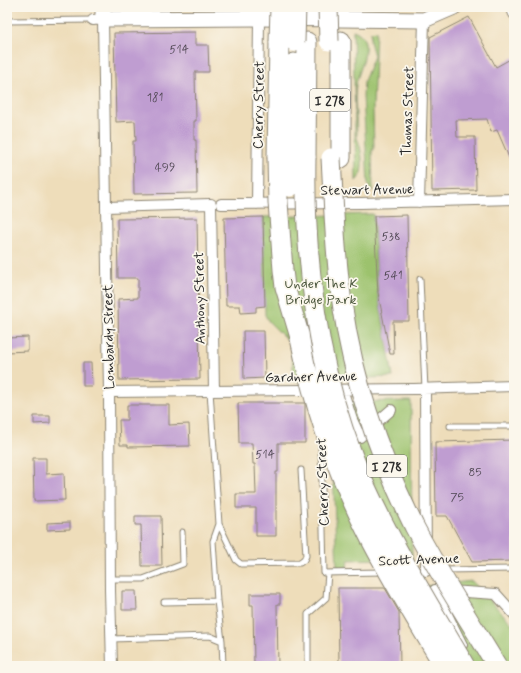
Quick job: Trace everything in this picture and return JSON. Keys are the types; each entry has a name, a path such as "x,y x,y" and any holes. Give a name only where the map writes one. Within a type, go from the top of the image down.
{"highway":[{"path":"280,7 293,42"},
{"name":"I 278","path":"296,7 293,42 291,157 306,221 311,286 322,349 337,410 358,469 385,527 465,666"},
{"name":"I 278","path":"293,42 307,7"},
{"name":"I 278","path":"328,7 335,41 336,245 343,309 353,359 365,405 398,492 420,537 497,666"},
{"path":"335,41 341,7"},
{"path":"291,157 279,214 284,281 300,334 316,403 346,487 364,527 384,565 444,666"}],"main road":[{"path":"100,15 259,13 424,20 454,7"}],"street":[{"path":"511,7 514,14"},
{"name":"Cherry Street","path":"257,204 259,13"},
{"name":"Lombardy Street","path":"100,15 106,207 112,666"},
{"name":"Thomas Street","path":"419,202 424,20"},
{"name":"Stewart Avenue","path":"106,207 514,199"},
{"name":"Anthony Street","path":"212,391 216,204"},
{"name":"Gardner Avenue","path":"109,392 425,389 514,386"},
{"path":"421,571 425,389"},
{"name":"Cherry Street","path":"320,390 321,431"},
{"path":"345,398 360,438 390,410"},
{"path":"473,666 435,590 496,594 514,614"}],"lane":[{"path":"7,21 100,15"},
{"path":"420,279 425,389"},
{"path":"212,391 219,524 213,542 223,666"},
{"path":"450,426 514,426"},
{"name":"Cherry Street","path":"308,666 308,614 326,598 321,431"},
{"path":"219,524 236,560 241,564 300,563 306,556 301,470"},
{"path":"110,579 143,579 183,564 182,532"},
{"name":"Scott Avenue","path":"402,572 514,569"},
{"name":"Scott Avenue","path":"326,573 394,572"},
{"path":"164,602 217,601"},
{"path":"112,639 210,636 222,641"}],"green space":[{"path":"353,30 360,34 364,40 365,47 365,54 355,90 357,138 362,160 361,172 356,181"},
{"path":"376,31 373,107 374,150 372,150 373,191 369,188 368,184 363,96 364,81 374,56 370,41 371,32"},
{"name":"Under The K Bridge Park","path":"373,214 378,293 393,377 294,381 291,344 269,322 265,315 263,217"},
{"path":"411,401 412,558 348,560 347,568 337,568 330,402"},
{"path":"472,581 514,626 514,666 435,666 401,589"}],"building":[{"path":"469,17 496,67 514,57 514,169 497,130 491,132 487,119 456,120 457,137 475,137 476,190 432,191 430,37"},
{"path":"195,32 195,45 208,45 209,72 195,72 196,121 194,121 194,140 196,140 197,193 134,194 133,141 136,141 135,121 116,122 114,33"},
{"path":"407,215 409,321 393,321 394,354 390,354 378,293 374,216"},
{"path":"263,217 265,306 256,307 256,312 241,313 240,306 226,306 224,218"},
{"path":"197,218 200,379 119,380 118,299 138,298 138,278 118,278 117,219"},
{"path":"243,331 264,331 265,378 244,379"},
{"path":"28,337 28,351 7,352 7,338"},
{"path":"83,363 91,363 92,386 83,386"},
{"path":"238,403 305,403 305,443 278,443 278,472 276,472 276,536 256,536 256,508 236,508 236,494 256,494 255,464 253,464 252,443 239,443"},
{"path":"127,405 169,405 169,425 189,424 190,446 128,447 128,445 120,445 119,420 127,420"},
{"path":"34,416 50,416 50,423 34,424"},
{"path":"514,440 514,561 472,562 447,516 436,516 435,442"},
{"path":"33,458 46,458 46,474 64,473 65,500 34,501"},
{"path":"135,516 161,516 162,566 142,566 141,525 135,525"},
{"path":"70,522 70,529 47,530 47,523"},
{"path":"338,588 385,588 399,612 400,666 339,666"},
{"path":"122,591 136,591 137,610 122,610"},
{"path":"250,594 280,594 280,604 277,604 278,666 254,666 253,605 250,605"}]}
